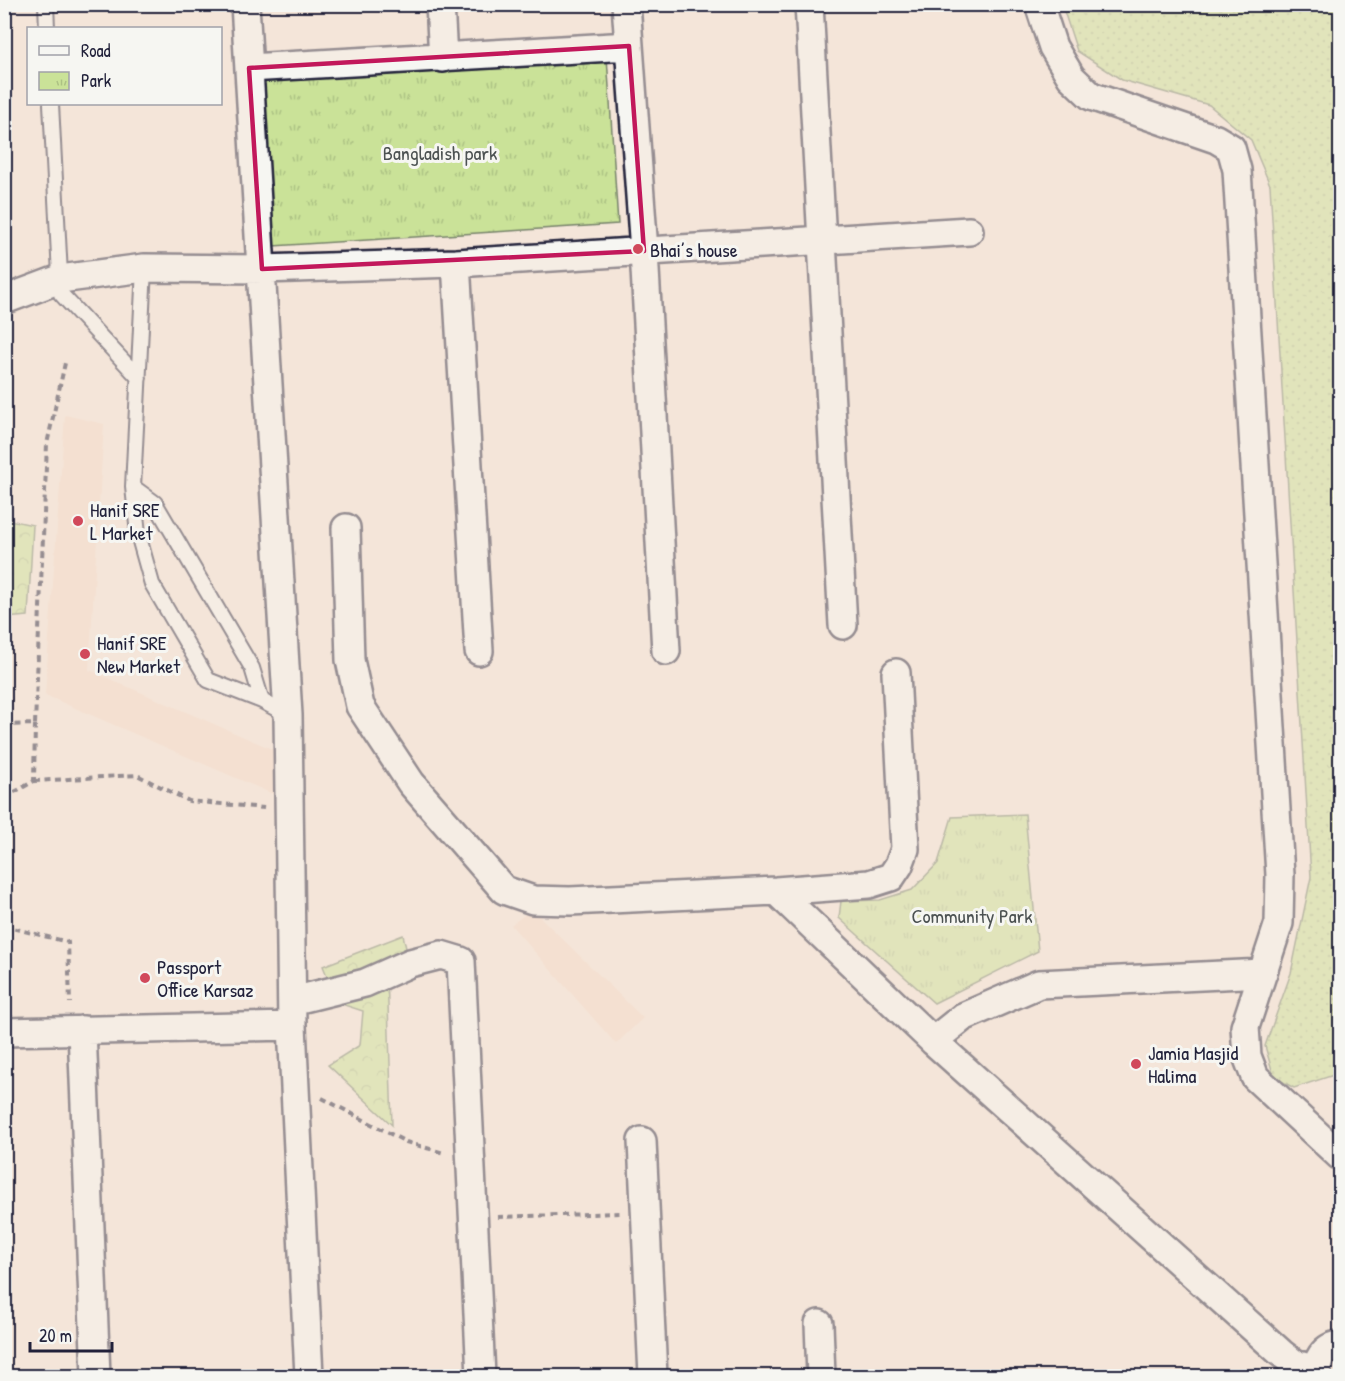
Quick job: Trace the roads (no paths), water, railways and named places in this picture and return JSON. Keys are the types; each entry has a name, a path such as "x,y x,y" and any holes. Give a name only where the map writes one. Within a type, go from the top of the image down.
{"street":[{"path":"245,4 279,553 279,703 290,810 292,1014 309,1377"},
{"path":"440,4 443,58"},
{"path":"626,4 644,251 666,651"},
{"path":"809,4 843,625"},
{"path":"1039,4 1053,47 1071,77 1091,96 1216,139 1231,148 1237,170 1280,875 1279,923 1245,1027 1246,1056 1255,1077 1341,1156"},
{"path":"249,69 629,46"},
{"path":"4,300 60,279 144,268 262,269 456,262 969,231"},
{"path":"456,262 479,651"},
{"path":"346,528 350,660 360,706 411,783 504,890 533,900 570,901 776,891 869,884 891,877 899,866 905,849 896,673"},
{"path":"776,891 933,1041 1281,1353 1295,1364 1317,1373 1319,1359 1335,1345 1341,1345"},
{"path":"4,1032 77,1031 292,1014 410,963 441,955 460,961 481,1377"},
{"path":"933,1041 963,1017 1039,984 1263,974"},
{"path":"77,1031 96,1377"},
{"path":"642,1142 653,1377"},
{"path":"819,1324 821,1377"}],"lane":[{"path":"46,4 47,27"},
{"path":"51,105 61,294 139,378"},
{"path":"144,268 133,487 138,534 152,584 208,680 279,703"},
{"path":"133,487 155,503 252,668 279,703"}],"place":[{"name":"Bhai’s house","path":"638,249"},
{"name":"Hanif SRE L Market","path":"78,521"},
{"name":"Hanif SRE New Market","path":"85,654"},
{"name":"Passport Office Karsaz","path":"145,978"},
{"name":"Jamia Masjid Halima","path":"1136,1064"}],"park label":[{"name":"Bangladish park","path":"440,152"},
{"name":"Community Park","path":"972,915"}]}
